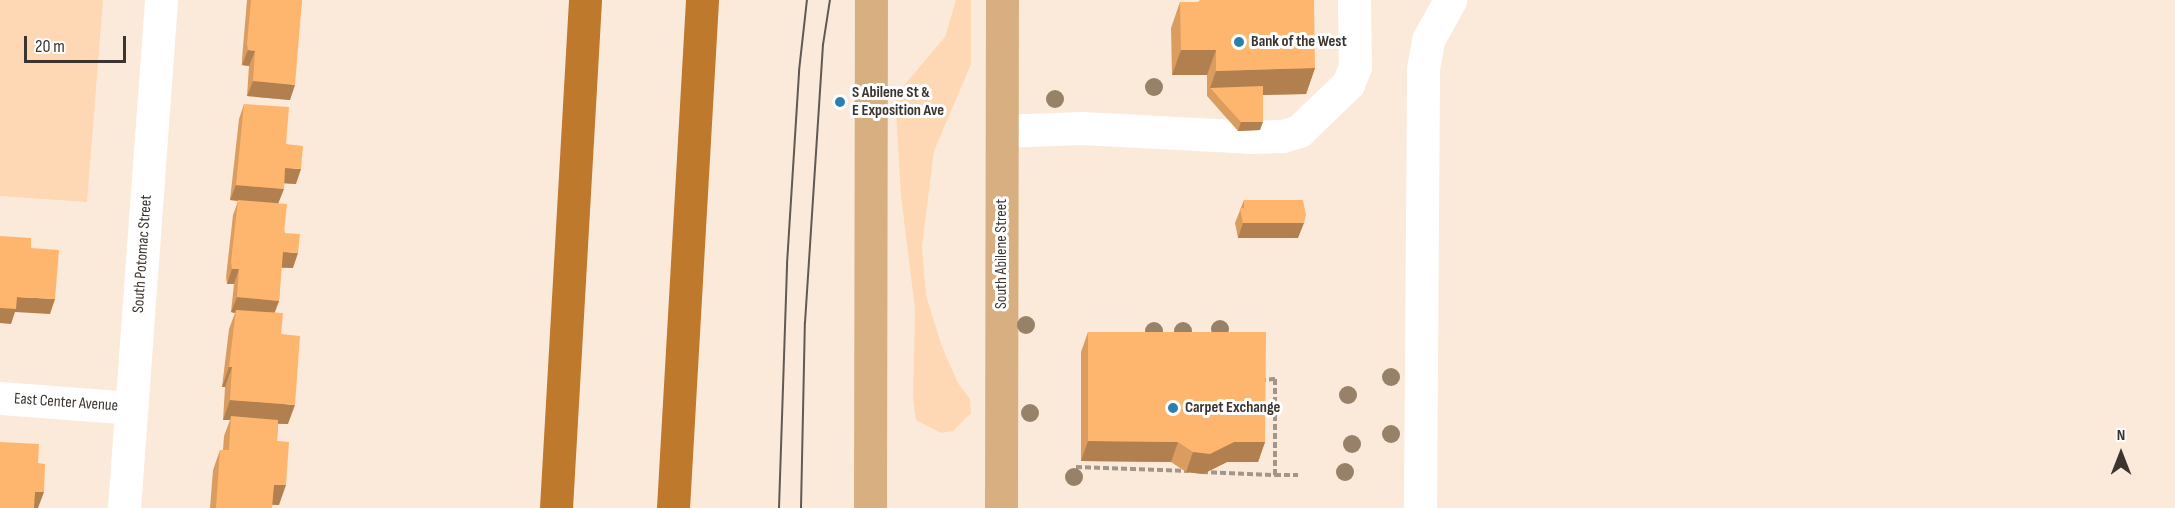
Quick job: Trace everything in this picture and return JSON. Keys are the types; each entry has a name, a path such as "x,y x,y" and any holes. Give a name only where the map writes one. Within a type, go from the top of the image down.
{"highway":[{"path":"556,508 585,0"},
{"path":"673,508 702,0"}],"main road":[{"path":"870,508 871,0"},
{"name":"South Abilene Street","path":"1001,508 1002,0"}],"street":[{"name":"South Potomac Street","path":"124,508 161,0"},
{"path":"1002,131 1082,128 1250,137 1282,136 1299,131 1348,84 1355,67 1354,0"},
{"path":"1420,508 1423,69 1428,40 1450,0"},
{"name":"East Center Avenue","path":"0,398 132,408"}],"path":[{"path":"1259,380 1275,379 1275,475"},
{"path":"1076,467 1298,475"}],"shaded area":[{"path":"0,0 103,0 87,202 0,196"},
{"path":"956,0 971,0 971,64 934,151 922,247 926,295 942,347 958,383 970,399 971,413 953,431 941,433 916,420 913,400 915,309 901,196 895,96 945,37"}],"building":[{"path":"251,0 302,0 295,85 253,81 255,51 248,50 247,44"},
{"path":"1314,0 1315,68 1216,71 1216,50 1181,50 1180,2"},
{"path":"1263,86 1263,122 1241,122 1210,88"},
{"path":"244,104 289,107 286,144 303,146 301,169 285,168 284,189 236,185"},
{"path":"238,200 287,204 284,233 300,234 298,253 283,252 279,301 237,297 239,269 232,269 231,262"},
{"path":"1244,200 1303,200 1306,215 1304,223 1243,223 1240,208 1244,208"},
{"path":"0,236 31,238 31,248 59,250 55,299 17,297 16,309 0,308"},
{"path":"236,310 283,313 281,334 300,336 295,405 230,400 232,367 229,367"},
{"path":"1088,332 1266,332 1265,442 1234,442 1210,454 1193,452 1178,442 1088,441"},
{"path":"231,416 278,420 277,441 289,442 286,485 274,485 272,508 216,508 220,450 229,450"},
{"path":"0,442 39,444 38,463 45,464 44,492 35,492 34,508 0,508"}],"tram line":[{"path":"779,508 787,264 799,71 807,0"},
{"path":"801,508 805,323 823,45 830,0"}],"place":[{"name":"Bank of the West","path":"1239,42"},
{"name":"S Abilene St & E Exposition Ave","path":"840,102"},
{"name":"Carpet Exchange","path":"1173,408"}]}
